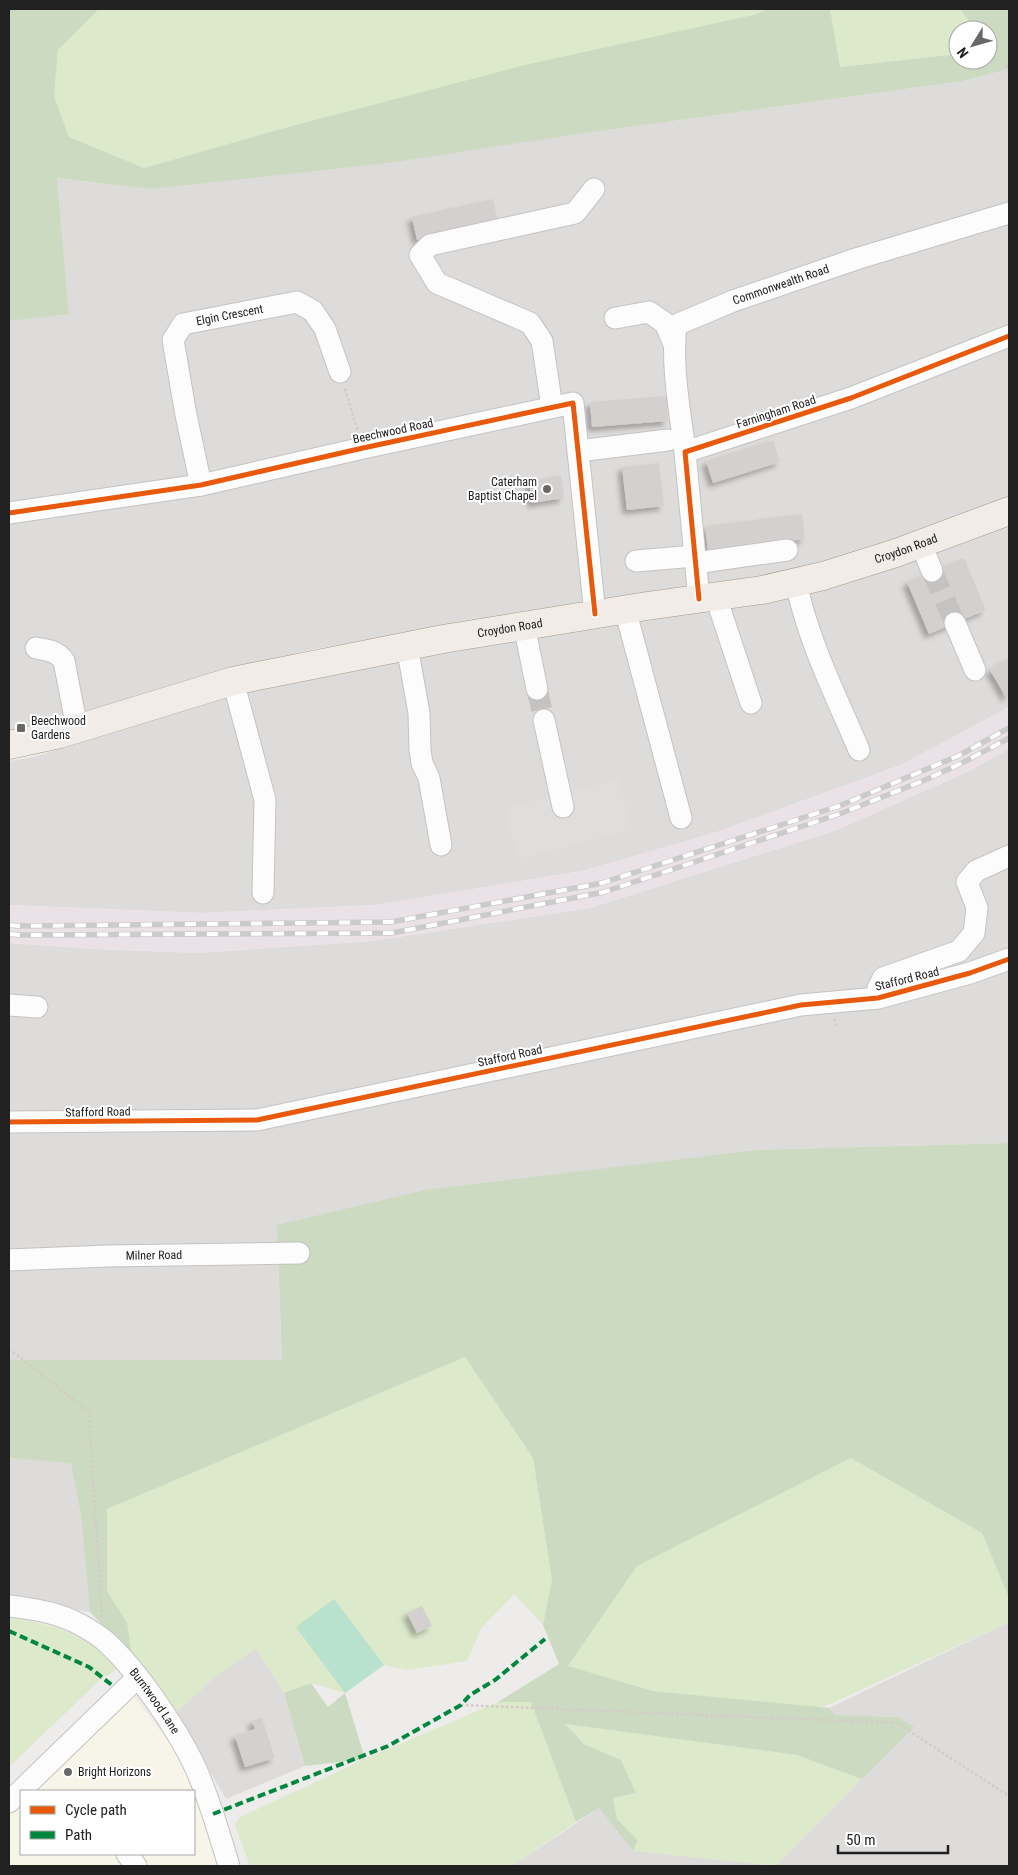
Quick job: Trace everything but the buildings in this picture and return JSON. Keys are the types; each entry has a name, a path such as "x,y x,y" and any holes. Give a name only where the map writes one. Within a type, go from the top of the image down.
{"main road":[{"name":"Croydon Road","path":"9,744 77,728 233,681 524,625 762,590 824,576 921,544 1009,511"}],"street":[{"path":"552,407 542,341 530,323 438,284 420,255 430,245 575,213 594,189"},
{"name":"Commonwealth Road","path":"677,446 674,344 676,325 733,301 859,258 1009,213"},
{"name":"Elgin Crescent","path":"201,485 173,340 183,324 297,302 313,311 325,329 340,372"},
{"path":"615,318 648,312 665,323 674,344"},
{"name":"Farningham Road","path":"578,452 677,446 851,398 1009,336"},
{"name":"Beechwood Road","path":"9,513 201,485 573,403 595,614"},
{"path":"677,446 695,559 707,598 750,703"},
{"path":"921,544 932,571"},
{"path":"636,560 695,559 787,550"},
{"path":"796,582 800,602 818,654 859,750"},
{"path":"625,609 681,818"},
{"path":"955,623 975,670"},
{"path":"524,625 537,689"},
{"path":"407,646 418,713 422,764 429,778 441,845"},
{"path":"36,648 60,655 64,662 77,728"},
{"path":"233,681 265,800 263,892"},
{"path":"544,720 563,807"},
{"path":"878,998 878,988 883,978 960,951 974,933 977,908 967,882 976,871 1009,856"},
{"name":"Stafford Road","path":"9,1122 257,1120 801,1005 878,998 970,973 1009,959"},
{"path":"9,1006 37,1007"},
{"name":"Milner Road","path":"9,1260 108,1256 299,1253"},
{"name":"Burntwood Lane","path":"9,1606 26,1608 72,1620 103,1639 134,1674 178,1735 198,1775 229,1866"},
{"path":"9,1783 134,1674"},
{"path":"21,1790 134,1674"},
{"path":"9,1802 20,1791"},
{"path":"128,1855 136,1866"}],"path":[{"path":"1006,65 1009,72"},
{"path":"340,372 363,448"},
{"path":"9,1349 89,1412 103,1639"},
{"path":"461,1705 897,1723 1009,1796"}],"shaded area":[{"path":"1009,69 1009,498 939,525 815,566 711,589 557,609 314,649 195,678 73,717 9,731 9,321 69,313 57,178 151,189 571,135 963,81"},
{"path":"1009,526 1009,707 901,765 717,832 582,871 376,905 202,913 9,905 9,761 34,757 228,697 353,668 740,605 951,548"},
{"path":"1009,707 1009,749 969,771 837,830 590,908 372,941 197,953 9,943 9,905 202,913 376,905 582,871 717,832 901,765"},
{"path":"1009,749 1009,1143 757,1150 278,1253 282,1360 9,1360 9,943 197,953 372,941 590,908 837,830 969,771"},
{"path":"619,779 632,830 518,859 505,808"},
{"path":"9,1458 71,1462 81,1516 90,1612 9,1598"},
{"path":"1009,1622 1009,1863 1006,1866 512,1866 599,1808 633,1851 898,1717 836,1715 829,1708"},
{"path":"256,1647 284,1693 305,1766 226,1799 176,1713 210,1681"},
{"path":"124,1684 182,1759 195,1790 20,1790 20,1855 195,1855 195,1791 218,1866 9,1866 9,1795"}],"green space":[{"path":"9,9 99,9 58,50 54,96 69,137 144,168 277,130 525,65 753,15 770,9 830,9 840,67 948,55 948,70 998,70 998,20 968,20 960,9 1009,9 1009,69 963,81 571,135 388,163 151,189 57,178 69,314 9,321"},
{"path":"99,9 770,9 753,15 277,130 144,168 69,137 54,96 58,50"},
{"path":"830,9 960,9 968,20 948,20 948,55 839,67"},
{"path":"1009,1143 1009,1598 982,1533 851,1458 637,1566 568,1666 653,1691 829,1708 836,1715 898,1717 914,1727 862,1779 797,1755 565,1724 584,1744 621,1760 636,1793 613,1798 617,1819 638,1840 633,1851 599,1808 576,1822 531,1702 498,1702 559,1664 543,1625 552,1580 533,1458 465,1357 107,1509 107,1591 127,1623 132,1656 90,1612 81,1516 71,1463 9,1458 9,1360 282,1360 277,1225 425,1190 757,1150"},
{"path":"465,1357 533,1458 552,1580 543,1625 514,1594 482,1627 467,1661 407,1670 384,1665 334,1600 297,1627 345,1693 311,1683 284,1693 256,1648 210,1681 176,1713 132,1656 107,1591 107,1509"},
{"path":"851,1458 982,1533 1009,1598 1009,1622 821,1708 653,1691 568,1666 637,1566"},
{"path":"334,1599 384,1665 345,1693 296,1627"},
{"path":"9,1616 62,1629 99,1648 118,1669 102,1678 9,1767"},
{"path":"311,1683 328,1707 345,1693 365,1759 305,1766 284,1693"},
{"path":"498,1702 531,1702 576,1822 512,1866 250,1866 235,1825 240,1817 365,1759"},
{"path":"565,1724 797,1755 862,1779 776,1866 633,1851 638,1840 617,1819 613,1798 636,1793 621,1760 584,1744"}],"tunnel":[{"path":"932,571 955,623"},
{"path":"537,689 544,720"}],"railway":[{"path":"9,925 391,922 602,883 839,806 958,756 1009,728"},
{"path":"9,934 392,933 604,892 842,813 925,780 1009,738"}],"marked path":[{"path":"9,1631 89,1667 113,1686"},
{"path":"213,1814 388,1746 461,1705 470,1695 495,1680 545,1639"}],"cycle path":[{"path":"699,599 685,452 851,398 1009,336"},
{"path":"9,513 201,485 573,403 595,614"},
{"path":"9,1122 257,1120 801,1005 878,998 970,973 1009,959"}],"place":[{"name":"Caterham Baptist Chapel","path":"547,489"},
{"name":"Beechwood Gardens","path":"21,728"},
{"name":"Bright Horizons","path":"68,1772"}]}
